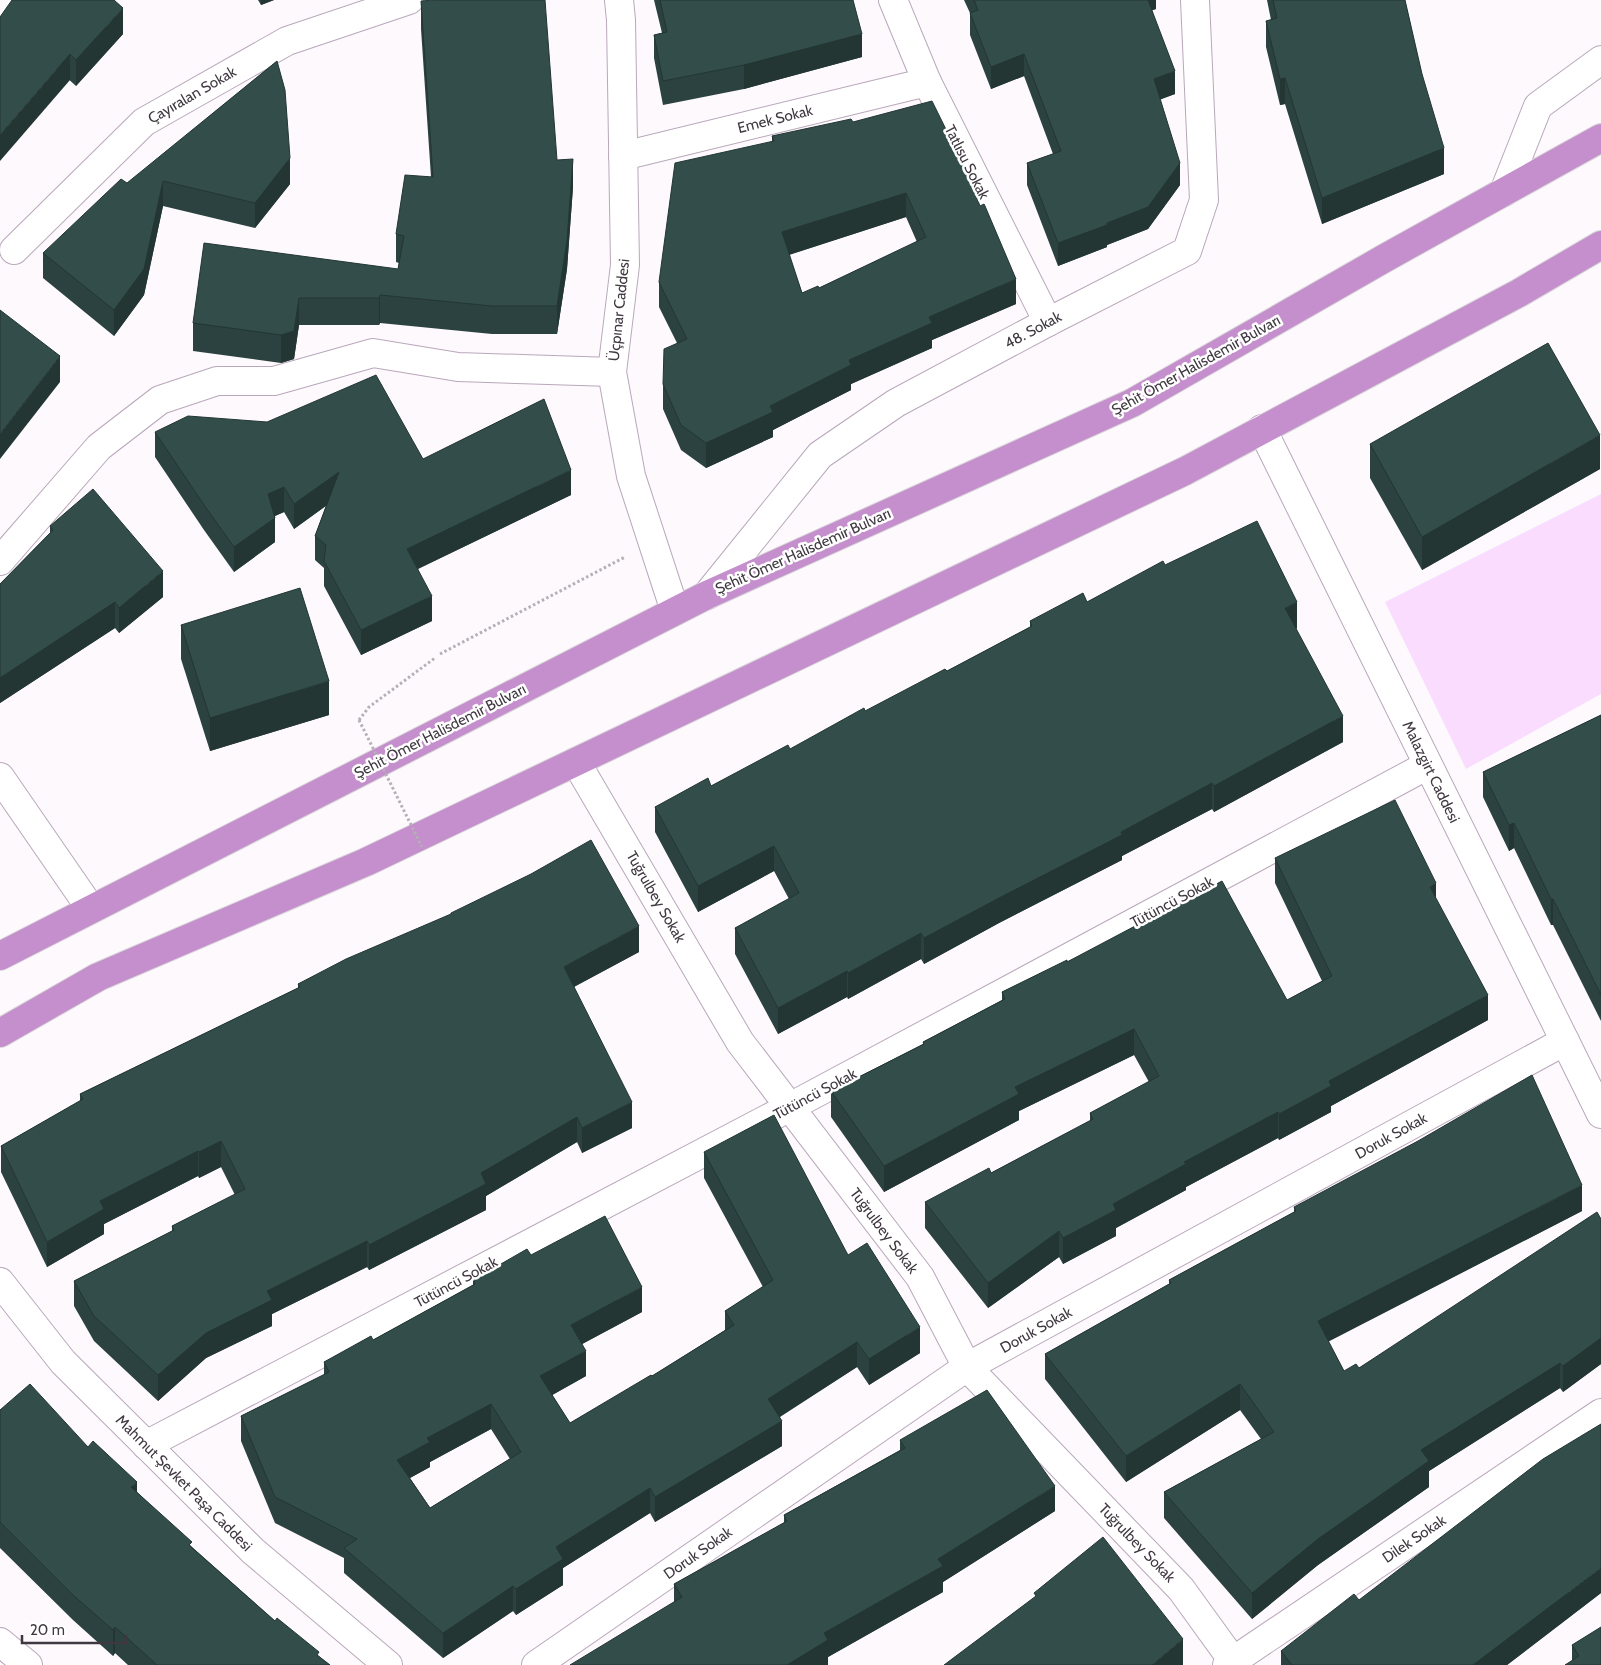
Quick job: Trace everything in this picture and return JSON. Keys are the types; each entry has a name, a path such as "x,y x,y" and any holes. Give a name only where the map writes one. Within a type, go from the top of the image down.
{"highway":[{"name":"Şehit Ömer Halisdemir Bulvarı","path":"0,956 707,595 1132,403 1601,138"},
{"path":"0,1033 98,977 366,862 1185,471 1518,293 1601,245"}],"street":[{"name":"Çayıralan Sokak","path":"14,250 144,122 286,41 406,0"},
{"name":"Üçpınar Caddesi","path":"619,0 621,20 625,264 612,372 631,476 675,611"},
{"name":"Tatlısu Sokak","path":"892,0 927,82 1048,322"},
{"name":"48. Sokak","path":"707,595 820,455 896,403 1187,251 1204,200 1195,0"},
{"path":"1504,192 1538,106 1601,60"},
{"name":"Emek Sokak","path":"623,156 927,82"},
{"path":"0,560 98,447 160,400 217,381 274,381 373,353 458,367 612,372"},
{"name":"Malazgirt Caddesi","path":"1262,429 1601,1114"},
{"name":"Tuğrulbey Sokak","path":"576,762 740,1042 920,1277 967,1367 1180,1589 1232,1664"},
{"name":"Tütüncü Sokak","path":"146,1445 790,1107 1428,765"},
{"path":"0,777 91,909"},
{"name":"Doruk Sokak","path":"536,1665 967,1367 1565,1041"},
{"name":"Mahmut Şevket Paşa Caddesi","path":"0,1282 63,1362 253,1551 388,1665"},
{"name":"Dilek Sokak","path":"1232,1664 1601,1413"},
{"path":"0,1642 28,1665"}],"path":[{"path":"440,654 653,543"},
{"path":"422,847 359,720 369,707 435,658"}],"shaded area":[{"path":"1601,494 1601,694 1466,769 1385,602"}],"building":[{"path":"12,0 114,0 123,8 76,60 70,54 0,135 0,17"},
{"path":"545,0 557,160 573,159 567,241 557,306 492,306 380,295 379,298 299,298 294,331 281,335 193,323 204,243 398,269 404,236 396,234 405,175 433,177 421,1"},
{"path":"660,0 853,0 862,34 744,65 663,81 654,35 667,32"},
{"path":"974,0 1148,0 1175,71 1154,79 1180,163 1148,207 1058,243 1027,163 1061,151 1024,54 991,67 970,13 978,10"},
{"path":"1273,0 1405,0 1422,74 1444,148 1322,198 1285,78 1280,79 1266,21 1277,18"},
{"path":"277,61 285,90 290,158 255,203 163,181 144,269 114,310 43,253 121,179 127,183"},
{"path":"932,101 966,170 980,206 984,204 985,206 1016,279 929,317 932,323 849,360 851,365 770,406 773,412 706,443 681,425 663,384 664,349 687,339 659,282 675,163 774,141 772,136 851,119 853,122","holes":["906,193 926,237 819,288 818,286 802,293 782,232"]},
{"path":"0,310 60,356 0,434"},
{"path":"1548,343 1600,435 1422,537 1370,444"},
{"path":"376,375 423,459 544,399 571,470 407,549 432,596 361,630 324,561 326,545 315,536 339,472 294,504 284,487 268,494 275,518 234,547 155,432 188,416 267,422"},
{"path":"93,489 163,571 119,608 115,602 0,678 0,584 53,530 50,526"},
{"path":"1257,521 1297,602 1285,608 1343,716 1214,786 1212,783 1121,832 1122,835 924,938 921,933 848,973 847,971 778,1008 735,928 799,893 774,846 698,886 655,807 708,778 711,786 788,745 790,749 864,708 865,711 945,669 947,671 1032,626 1030,621 1083,593 1087,602 1163,561 1165,565"},
{"path":"300,588 329,681 210,718 181,625"},
{"path":"1601,715 1601,995 1514,823 1509,825 1483,772"},
{"path":"1395,800 1436,883 1430,887 1488,995 1329,1081 1331,1086 1184,1162 1186,1164 1113,1204 1116,1210 1063,1238 1059,1231 988,1283 925,1202 989,1168 991,1173 1093,1119 1090,1113 1159,1076 1134,1029 1015,1087 1019,1094 884,1166 831,1091 924,1044 923,1042 1005,999 1002,992 1067,960 1067,962 1222,881 1287,1000 1332,976 1275,858"},
{"path":"591,840 639,926 564,967 632,1102 582,1128 577,1117 481,1173 486,1184 369,1245 367,1241 267,1291 272,1300 206,1333 158,1375 94,1316 74,1281 174,1230 172,1226 245,1189 221,1141 100,1201 104,1209 47,1242 1,1146 83,1099 80,1094 300,987 298,984 346,959 451,914 531,874"},
{"path":"1532,1075 1582,1185 1318,1321 1344,1371 1356,1364 1359,1368 1597,1212 1601,1219 1601,1338 1563,1366 1560,1363 1421,1450 1429,1461 1318,1539 1252,1593 1164,1492 1274,1432 1240,1384 1126,1456 1045,1354 1171,1283 1169,1280 1296,1211 1294,1207 1418,1141"},
{"path":"774,1115 848,1255 867,1243 920,1327 869,1359 857,1342 768,1399 782,1421 655,1497 650,1488 556,1547 563,1559 516,1589 513,1586 443,1633 344,1548 357,1539 275,1497 241,1416 329,1372 324,1362 371,1336 373,1340 475,1284 473,1280 527,1249 531,1255 605,1216 642,1287 571,1325 586,1351 540,1376 570,1423 652,1376 734,1325 725,1311 773,1280 704,1152","holes":["491,1404 521,1452 430,1508 397,1460 430,1442 427,1438"]},
{"path":"30,1384 88,1447 93,1441 137,1482 131,1487 192,1542 189,1545 275,1621 277,1618 319,1652 317,1655 330,1665 157,1665 115,1627 113,1630 73,1595 0,1522 0,1410"},
{"path":"987,1390 1055,1486 938,1559 943,1566 824,1633 828,1640 787,1665 570,1665 682,1597 674,1584 787,1521 784,1515 905,1448 900,1440"},
{"path":"1601,1424 1601,1568 1473,1665 1292,1665 1281,1651 1354,1594 1359,1600 1543,1459"},
{"path":"1103,1537 1183,1639 1152,1665 944,1665 1036,1596 1034,1593"},
{"path":"1601,1627 1601,1665 1565,1665 1579,1656 1572,1645"}]}
